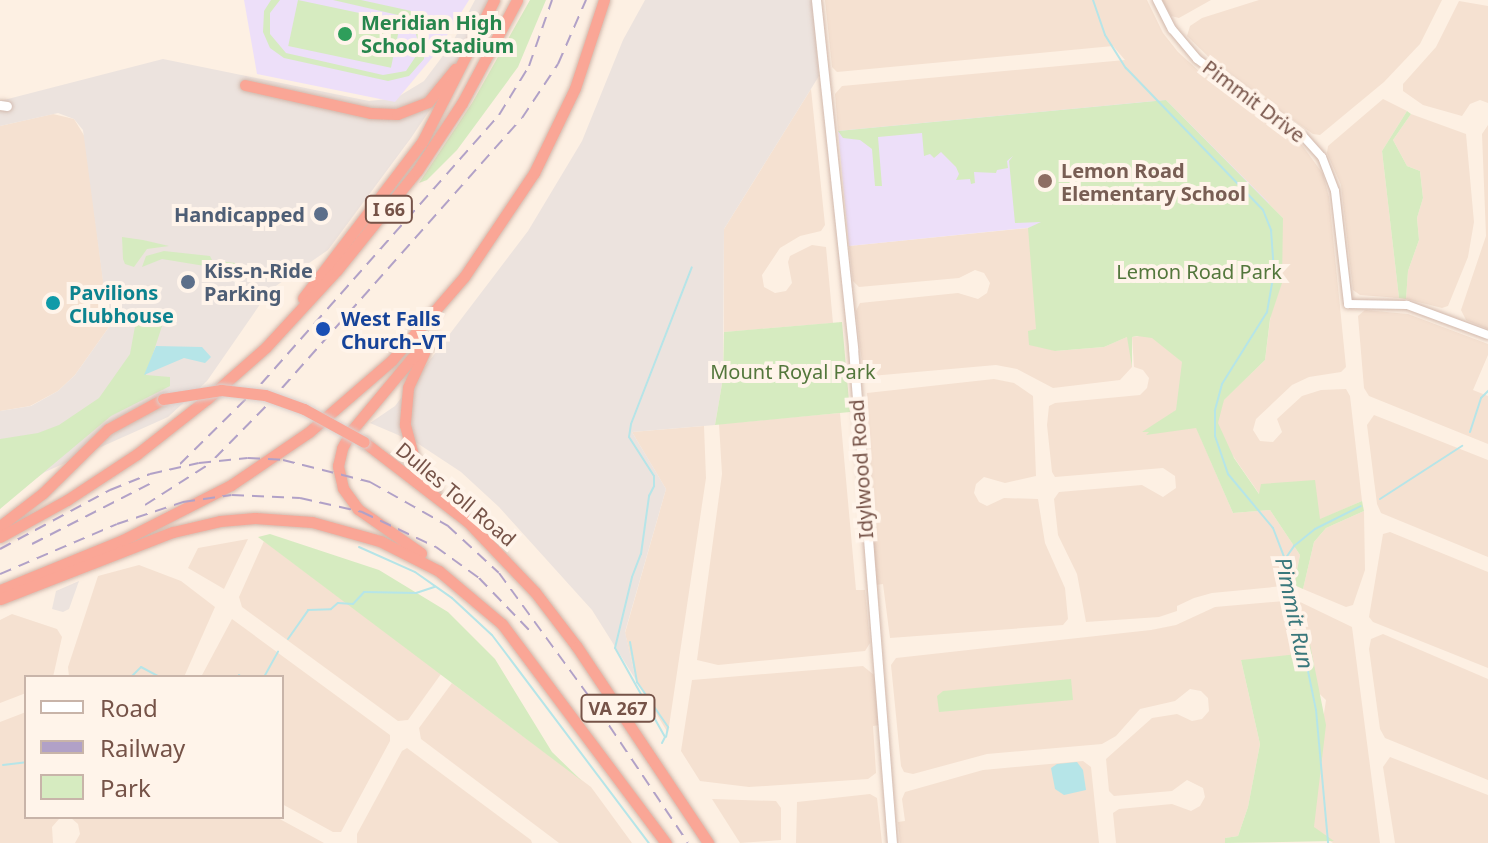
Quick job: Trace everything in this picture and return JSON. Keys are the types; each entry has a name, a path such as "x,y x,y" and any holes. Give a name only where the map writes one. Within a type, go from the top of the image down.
{"highway":[{"path":"221,388 290,313 400,173 430,128 494,0"},
{"name":"I 66","path":"0,537 108,474 221,388 316,294 387,211 462,103 517,0"},
{"path":"596,28 604,0"},
{"path":"0,590 147,530 260,467 309,432 374,377 417,333 464,277 550,144 610,0"},
{"path":"245,85 370,113 403,113 432,99 481,29"},
{"path":"468,522 420,468 405,425 411,378 435,338 411,359 352,430 340,454 339,477 345,493 362,513 444,569 476,599"},
{"name":"Dulles Toll Road","path":"0,526 43,493 108,429 163,399 221,390 265,395 304,409 364,442 468,522 517,571 566,632 708,843"},
{"name":"VA 267","path":"0,599 173,532 220,521 255,518 312,522 380,541 426,563 476,599 517,642 666,843"}],"main road":[{"name":"Idylwood Road","path":"816,0 853,348 892,843"}],"street":[{"name":"Pimmit Drive","path":"1157,0 1172,29 1197,59 1303,136 1322,157 1335,191 1348,304 1407,305 1488,335"}],"shaded area":[{"path":"244,0 469,0 436,53 395,102 257,74"},
{"path":"475,0 497,0 472,47 411,138 328,250 270,290 207,381 168,417 45,472 0,503 0,411 31,406 58,391 75,375 109,327 83,130 74,119 58,113 0,126 0,101 163,59 369,101 396,98 424,81 451,45"},
{"path":"645,0 812,0 819,76 724,229 723,378 715,425 632,432 666,489 625,632 636,680 592,610 499,507 461,472 417,443 370,423 395,406 528,231 582,141 623,40"},
{"path":"825,0 1147,0 1163,33 1178,52 1199,71 1302,145 1323,174 1329,197 1346,367 1341,372 1309,377 1292,385 1256,419 1253,430 1260,441 1273,442 1282,432 1277,419 1302,396 1321,390 1346,389 1350,396 1362,501 1319,520 1260,495 1206,417 1265,360 1283,218 1166,100 838,131 835,94 842,86 1125,60 1113,46 837,72 832,67"},
{"path":"1162,0 1211,0 1179,18 1171,16"},
{"path":"1259,0 1442,0 1420,44 1384,82 1320,135 1313,134 1223,71 1187,36 1190,26 1202,18"},
{"path":"1459,1 1488,6 1488,103 1480,100 1470,104 1462,116 1423,105 1403,91 1403,84 1436,47"},
{"path":"811,89 825,225 821,231 800,236 780,248 762,275 764,287 775,293 786,291 792,283 788,262 790,256 812,245 826,247 833,323 724,332 724,229"},
{"path":"1383,99 1407,111 1382,151 1399,298 1360,295 1353,290 1341,185 1327,153 1328,146"},
{"name":"Lemon Road Elementary School","path":"1166,100 1269,203 849,246 838,131"},
{"path":"53,114 74,119 85,137 109,327 75,375 58,391 30,406 0,411 0,126"},
{"path":"1411,114 1466,134 1474,222 1468,257 1448,306 1442,308 1406,299 1408,271 1419,240 1417,218 1423,198 1420,171 1407,166 1393,140"},
{"path":"1488,125 1488,329 1466,320 1461,310 1486,236 1482,134"},
{"path":"1029,228 1055,351 1104,347 1129,336 1132,367 1120,380 1053,388 1017,369 996,365 871,376 863,372 856,311 860,303 958,293 978,299 987,293 990,283 984,273 975,270 959,278 859,287 853,281 849,246"},
{"path":"1365,310 1408,314 1488,344 1488,355 1473,390 1488,396 1488,444 1369,396 1364,388 1358,316"},
{"path":"1156,334 1183,363 1177,410 1144,432 1196,427 1233,513 1270,510 1300,555 1294,585 1212,593 1194,598 1177,606 1177,611 1159,617 1086,622 1077,574 1058,535 1054,499 1059,492 1142,485 1163,497 1176,488 1175,476 1163,468 1055,477 1047,425 1049,406 1140,395 1147,388 1149,378 1143,370 1134,367 1132,337"},
{"path":"994,379 1014,383 1033,396 1036,476 1005,483 984,477 976,484 974,493 979,502 987,506 1004,498 1038,499 1045,543 1065,588 1068,619 1063,625 890,638 883,584 875,585 864,457 870,456 867,393"},
{"path":"840,413 856,590 865,590 870,643 865,651 718,665 697,660 722,474 719,424"},
{"path":"1374,415 1488,460 1488,557 1381,513 1377,504 1367,425"},
{"path":"704,426 706,478 668,733 636,680 625,633 666,489 632,432"},
{"path":"1364,511 1365,570 1353,605 1346,607 1303,589 1314,542 1326,528"},
{"path":"1390,532 1488,572 1488,668 1373,622 1369,617 1383,534"},
{"path":"248,539 224,589 188,568 198,548"},
{"path":"264,541 441,674 408,720 398,721 242,607 239,597"},
{"path":"139,565 181,581 215,607 185,675 69,675 68,667 98,576"},
{"path":"79,581 69,609 63,612 52,609 56,591"},
{"path":"1296,600 1352,627 1380,843 1333,843 1295,815 1318,753 1326,700 1306,681 1241,660 1260,744 1248,807 1238,836 1225,838 1225,843 1116,843 1113,813 1119,809 1172,804 1191,811 1200,806 1205,797 1203,788 1187,780 1172,791 1114,796 1109,791 1106,759 1152,718 1177,714 1192,721 1202,719 1209,711 1208,698 1201,691 1190,689 1175,701 1140,709 1116,736 1102,744 987,754 913,774 904,772 901,766 891,665 896,658 1151,630 1176,625 1215,607"},
{"path":"12,614 57,629 62,637 53,675 24,675 24,694 0,703 0,620"},
{"path":"232,619 390,735 390,741 341,832 333,832 284,805 284,675 202,675"},
{"path":"1383,634 1488,679 1488,780 1385,738 1380,729 1369,649 1371,639"},
{"path":"863,666 874,675 880,725 873,726 876,773 868,779 749,787 700,781 681,751 692,680"},
{"path":"452,683 591,787 632,843 559,843 421,739 419,728"},
{"path":"24,713 24,819 59,819 52,827 53,843 0,843 0,722"},
{"path":"407,748 532,843 357,843 357,834 402,751"},
{"path":"1390,757 1488,795 1488,843 1395,843 1383,767"},
{"path":"1083,761 1091,767 1099,843 900,843 898,822 905,821 902,799 905,792 983,770"},
{"path":"870,794 877,798 882,843 796,843 797,802"},
{"path":"712,799 776,801 781,808 781,840 740,843"},
{"path":"72,819 280,819 324,843 75,843 80,834 78,824"}],"green space":[{"path":"271,0 280,0 270,13 270,34 286,53 383,75 406,71 420,50 414,26 398,15 333,0 361,0 425,14 424,20 417,20 425,36 424,59 409,76 388,81 284,58 270,48 263,32 264,11"},
{"path":"298,0 401,22 391,68 288,46"},
{"path":"530,0 546,0 518,67 457,150 427,180 419,183 472,103"},
{"name":"Lemon Road Park","path":"1166,100 1283,218 1282,283 1270,319 1265,360 1224,400 1218,423 1234,458 1259,494 1261,484 1315,480 1320,519 1362,501 1364,511 1326,528 1314,542 1303,589 1294,585 1300,555 1270,510 1233,513 1196,428 1146,435 1149,432 1142,432 1176,410 1182,362 1152,338 1137,336 1132,337 1132,367 1127,337 1104,347 1055,351 1029,345 1028,331 1036,329 1028,228 1041,222 1015,223 1009,161 1013,156 1007,161 1008,168 996,173 974,172 975,183 971,184 970,179 956,180 959,174 956,167 941,152 934,158 930,154 924,156 922,133 878,137 882,186 875,186 872,149 860,140 843,138 838,131"},
{"path":"1407,111 1411,114 1393,140 1407,166 1420,171 1423,198 1417,218 1419,240 1408,271 1406,299 1399,298 1382,151"},
{"path":"122,237 169,246 147,249 134,267 125,264 123,259"},
{"path":"164,251 210,256 212,260 235,263 236,267 217,268 162,259 142,267 146,256"},
{"path":"146,312 160,315 164,320 146,375 170,377 170,386 111,416 0,509 0,439 38,433 59,425 99,398 130,354 137,315"},
{"name":"Mount Royal Park","path":"842,322 850,412 715,425 723,378 724,332"},
{"path":"270,534 379,570 448,612 495,659 552,752 582,781 258,537"},
{"path":"1308,634 1326,725 1314,827 1334,841 1225,843 1225,838 1238,836 1248,807 1260,744 1241,660 1298,654"},
{"path":"1071,679 1073,700 939,712 937,696 943,691"}],"water":[{"path":"156,346 202,347 211,357 205,363 184,358 144,375"},
{"path":"1077,762 1083,770 1086,790 1064,795 1055,789 1051,768 1057,764"}],"waterway":[{"name":"Pimmit Run","path":"1093,0 1105,35 1126,68 1263,210 1271,230 1274,272 1267,312 1222,384 1215,411 1215,436 1228,474 1273,528 1285,559 1316,710 1328,843"},
{"path":"662,743 665,737 615,648 632,577 641,554 649,496 654,486 654,476 629,437 631,424 692,267"},
{"path":"1470,432 1481,398 1488,391"},
{"path":"1380,499 1462,446"},
{"path":"1285,559 1294,546 1315,529 1361,506"},
{"path":"359,547 415,572 452,598 492,635 649,843"},
{"path":"288,639 308,610 331,609 338,603 353,604 364,592 416,593 435,587"},
{"path":"630,642 637,682 668,727 666,737"},
{"path":"265,675 278,652"},
{"path":"133,675 141,667 156,675"},
{"path":"3,765 24,762"}],"railway":[{"path":"261,384 499,115 529,66 552,0"},
{"path":"282,388 522,118 558,64 586,0"},
{"path":"180,464 251,394"},
{"path":"215,458 271,401"},
{"path":"0,549 110,490 150,474 199,463 248,458 283,460 370,482 448,526 499,573 598,709 688,843"},
{"path":"145,505 209,464"},
{"path":"32,544 153,482"},
{"path":"0,574 117,524 183,502 232,495 300,498 362,512 436,547 479,578 532,633"}],"place":[{"name":"Meridian High School Stadium","path":"345,34"},
{"name":"Lemon Road Elementary School","path":"1045,181"},
{"name":"Handicapped","path":"321,214"},
{"name":"Kiss-n-Ride Parking","path":"188,282"},
{"name":"Pavilions Clubhouse","path":"53,303"},
{"name":"West Falls Church–VT","path":"323,329"}]}
